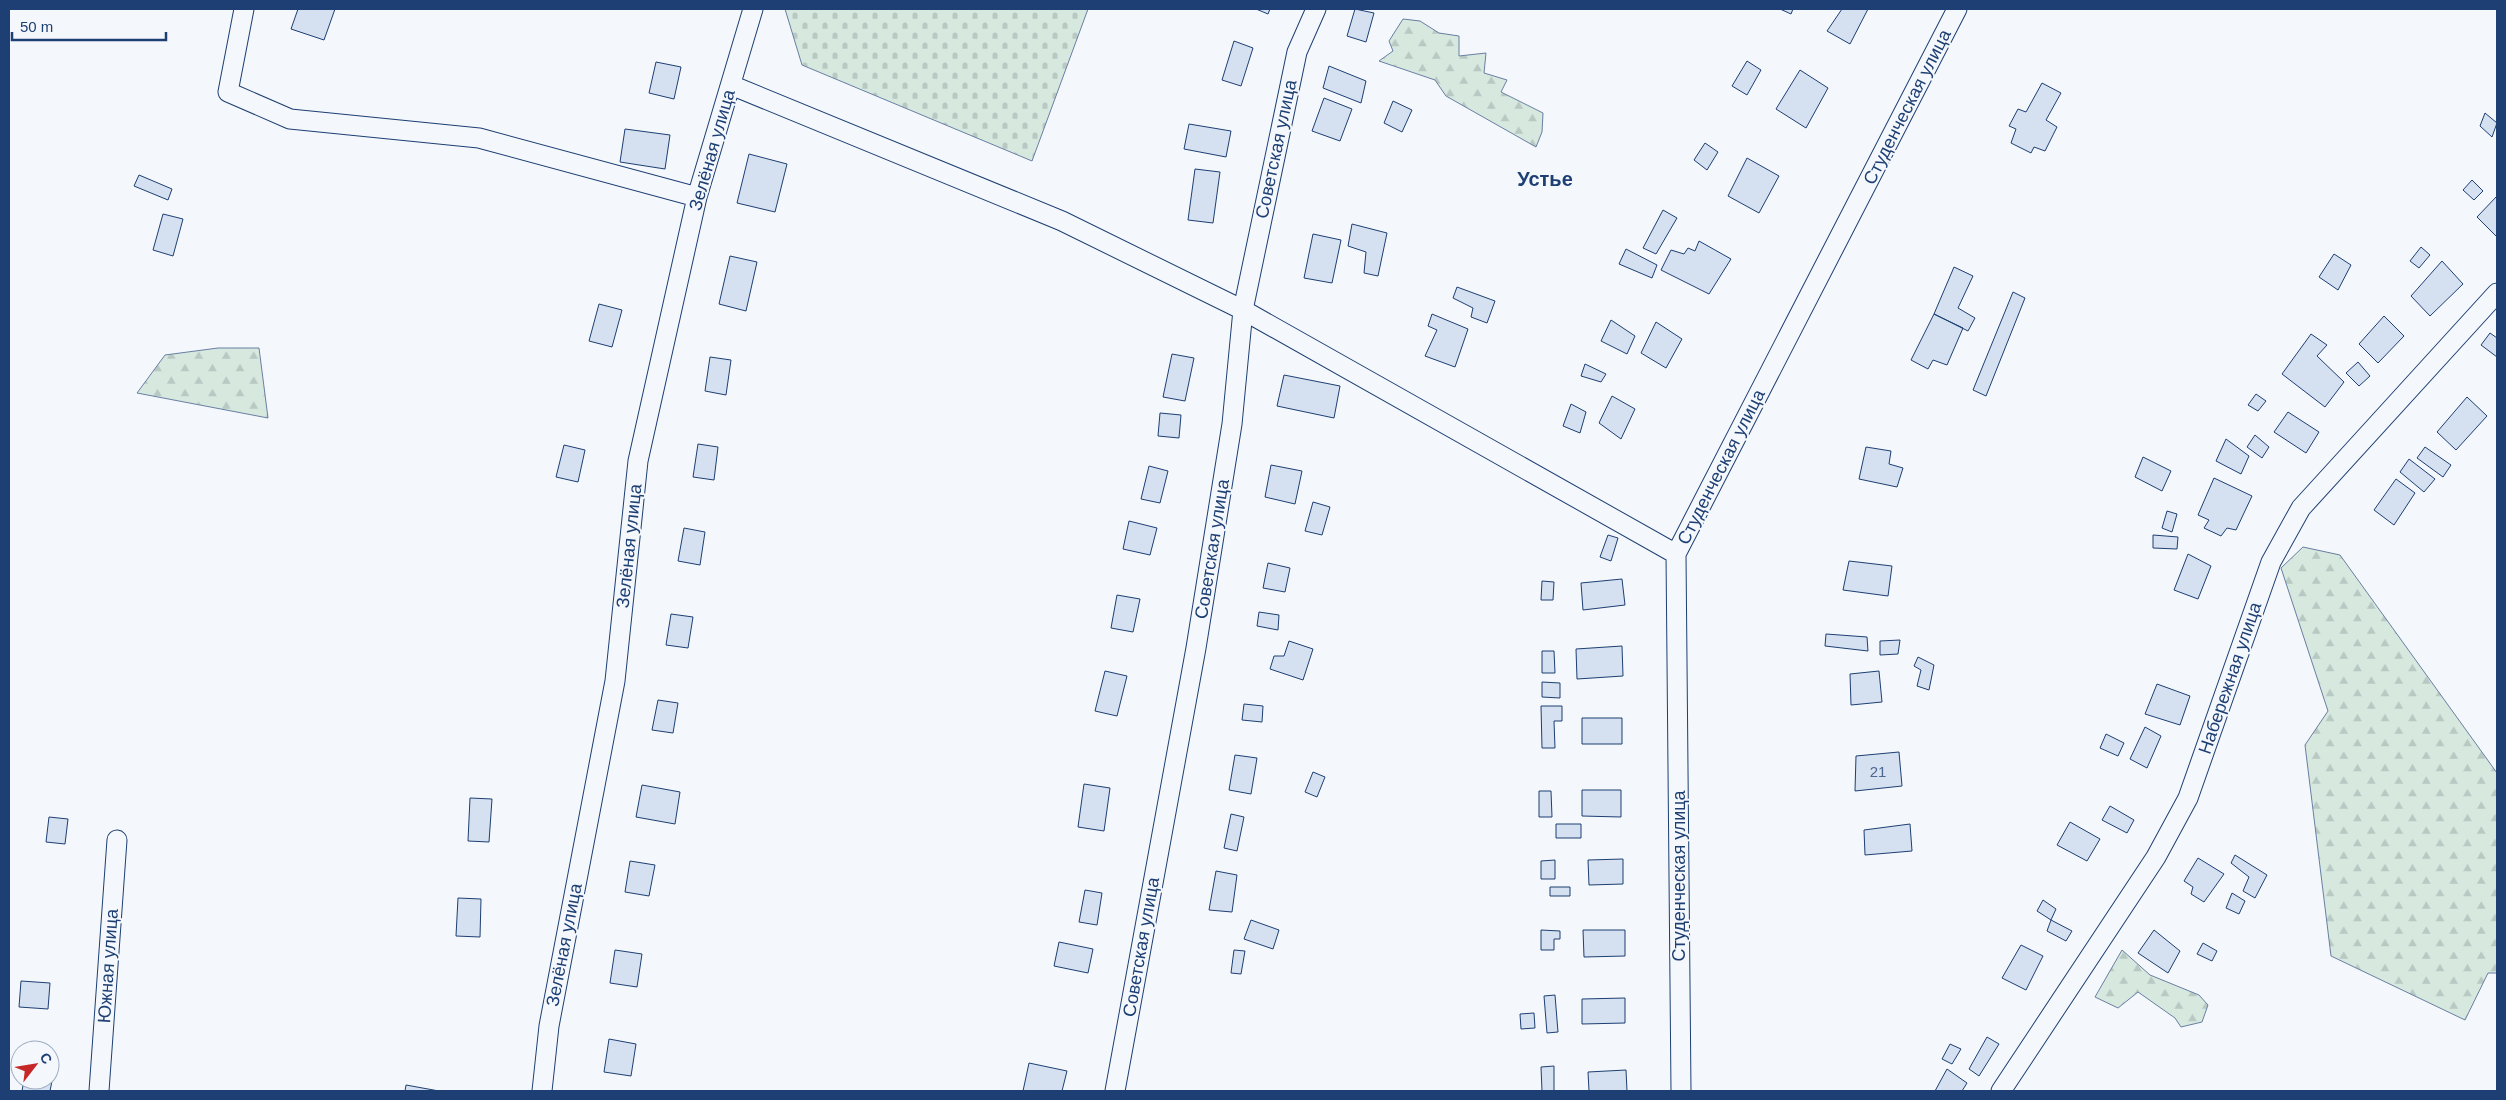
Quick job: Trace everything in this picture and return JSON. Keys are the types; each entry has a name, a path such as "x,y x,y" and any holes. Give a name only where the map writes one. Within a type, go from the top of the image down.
{"street":[{"path":"244,9 228,92 290,119 479,138 697,197"},
{"name":"Зелёная улица","path":"542,1091 548,1026 615,681 638,461 697,197 732,85 753,9"},
{"name":"Советская улица","path":"1115,1091 1196,648 1232,424 1243,310 1297,52 1316,9"},
{"name":"Студенческая улица","path":"1680,1091 1676,554 1958,9"},
{"path":"732,85 1062,221 1243,310 1676,554"},
{"name":"Набережная улица","path":"2001,1091 2156,857 2188,798 2271,562 2301,508 2497,294"},
{"name":"Южная улица","path":"99,1091 117,840"}],"green space":[{"path":"785,9 1088,9 1032,161 802,65"},
{"path":"1403,19 1420,21 1439,33 1459,36 1459,56 1486,53 1484,73 1507,80 1501,92 1543,113 1542,132 1536,147 1446,96 1435,80 1379,61 1393,51 1389,41"},
{"path":"218,348 259,348 268,418 137,393 165,355"},
{"path":"2303,547 2340,555 2497,773 2497,973 2488,973 2465,1020 2331,956 2305,745 2328,711 2281,568"},
{"path":"2122,950 2150,975 2199,995 2208,1005 2202,1022 2181,1027 2175,1018 2138,992 2118,1008 2095,997"}],"building":[{"path":"298,9 335,9 324,40 291,29"},
{"path":"1256,9 1270,9 1268,14"},
{"path":"1355,9 1374,13 1366,42 1347,36"},
{"path":"1780,9 1793,9 1791,14"},
{"path":"1842,9 1868,9 1850,44 1827,31"},
{"path":"1234,41 1253,48 1241,86 1222,80"},
{"path":"1747,61 1761,70 1747,95 1732,86"},
{"path":"656,62 681,67 674,99 649,93"},
{"path":"1329,66 1366,81 1361,103 1323,88"},
{"path":"1800,70 1828,88 1806,128 1776,109"},
{"path":"2042,83 2061,93 2046,120 2057,127 2045,151 2034,147 2031,153 2011,143 2016,129 2009,126 2018,109 2026,112"},
{"path":"1324,98 1352,109 1340,141 1312,131"},
{"path":"1393,101 1412,110 1402,132 1384,123"},
{"path":"2485,113 2497,123 2492,137 2480,126"},
{"path":"1189,124 1231,131 1226,157 1184,149"},
{"path":"625,129 670,135 665,169 620,162"},
{"path":"1705,143 1718,152 1707,170 1694,160"},
{"path":"749,154 787,164 775,212 737,203"},
{"path":"1747,158 1779,176 1759,213 1728,196"},
{"path":"1195,169 1220,172 1213,223 1188,220"},
{"path":"139,175 172,189 168,200 134,186"},
{"path":"2472,180 2483,191 2474,200 2463,190"},
{"path":"2497,196 2497,234 2496,236 2477,217"},
{"path":"1663,210 1677,218 1656,254 1643,248"},
{"path":"163,214 183,219 173,256 153,250"},
{"path":"1352,224 1387,233 1378,276 1364,273 1366,252 1348,246"},
{"path":"1313,234 1341,240 1332,283 1304,278"},
{"path":"1699,241 1731,259 1709,294 1661,270 1671,250 1684,254 1688,248 1695,251"},
{"path":"2421,247 2430,255 2419,268 2410,261"},
{"path":"1626,249 1657,265 1652,278 1619,264"},
{"path":"2334,254 2351,265 2338,290 2319,277"},
{"path":"730,256 757,262 746,311 719,304"},
{"path":"2442,261 2463,284 2430,316 2411,296"},
{"path":"1954,267 1973,276 1958,308 1975,318 1968,331 1934,314"},
{"path":"1457,287 1495,301 1487,323 1471,317 1473,308 1453,298"},
{"path":"2013,292 2025,298 1986,396 1973,390"},
{"path":"599,304 622,310 612,347 589,341"},
{"path":"1432,314 1468,329 1455,367 1425,356 1437,330 1428,326"},
{"path":"1934,314 1963,328 1947,365 1933,360 1928,369 1911,360"},
{"path":"2384,316 2404,336 2378,363 2359,344"},
{"path":"1611,320 1635,336 1627,354 1601,341"},
{"path":"1656,322 1682,339 1666,368 1641,353"},
{"path":"2490,333 2497,338 2497,357 2481,345"},
{"path":"2311,334 2327,345 2317,356 2344,382 2325,407 2282,374"},
{"path":"1172,354 1194,358 1185,401 1163,397"},
{"path":"710,357 731,360 726,395 705,391"},
{"path":"2358,362 2370,376 2359,386 2346,373"},
{"path":"1585,364 1606,374 1601,382 1581,376"},
{"path":"1284,375 1340,386 1334,418 1277,406"},
{"path":"2256,394 2266,401 2258,411 2248,405"},
{"path":"1612,396 1635,409 1621,439 1599,423"},
{"path":"2467,397 2487,416 2456,450 2437,432"},
{"path":"1571,404 1586,412 1580,433 1563,426"},
{"path":"2288,412 2319,432 2306,453 2274,432"},
{"path":"1160,413 1181,415 1179,438 1158,436"},
{"path":"2255,435 2269,447 2262,458 2247,447"},
{"path":"2226,439 2249,456 2241,474 2216,461"},
{"path":"698,444 718,447 714,480 693,477"},
{"path":"564,445 585,450 578,482 556,477"},
{"path":"1866,447 1891,451 1889,464 1903,468 1897,487 1859,479"},
{"path":"2425,447 2451,465 2443,477 2417,458"},
{"path":"2143,457 2171,471 2162,491 2135,477"},
{"path":"2409,459 2435,479 2424,492 2400,472"},
{"path":"1271,465 1302,471 1295,504 1265,497"},
{"path":"1149,466 1168,471 1160,503 1141,499"},
{"path":"2214,478 2252,496 2236,530 2227,528 2221,536 2204,528 2209,520 2198,515"},
{"path":"2396,479 2415,493 2394,525 2374,510"},
{"path":"1313,502 1330,507 1322,535 1305,531"},
{"path":"2167,511 2177,514 2172,532 2162,528"},
{"path":"1129,521 1157,528 1150,555 1123,549"},
{"path":"684,528 705,532 700,565 678,561"},
{"path":"1608,535 1618,538 1611,561 1600,557"},
{"path":"2153,535 2178,537 2177,549 2153,548"},
{"path":"2188,554 2211,566 2198,599 2174,590"},
{"path":"1849,561 1892,566 1888,596 1843,590"},
{"path":"1268,563 1290,568 1285,592 1263,588"},
{"path":"1622,579 1625,605 1583,610 1581,583"},
{"path":"1542,581 1554,582 1553,600 1541,600"},
{"path":"1117,595 1140,599 1133,632 1111,628"},
{"path":"1259,612 1279,615 1278,630 1257,626"},
{"path":"671,614 693,617 688,648 666,645"},
{"path":"1826,634 1867,637 1868,651 1825,646"},
{"path":"1900,640 1898,654 1880,655 1880,641"},
{"path":"1289,641 1313,649 1303,680 1270,669 1274,656 1284,656"},
{"path":"1622,646 1623,676 1577,679 1576,649"},
{"path":"1542,651 1554,651 1555,673 1542,673"},
{"path":"1918,657 1934,665 1929,690 1917,686 1921,670 1914,666"},
{"path":"1105,671 1127,676 1117,716 1095,711"},
{"path":"1879,671 1882,702 1851,705 1850,674"},
{"path":"1542,682 1560,683 1560,698 1542,697"},
{"path":"2157,684 2190,696 2180,725 2145,714"},
{"path":"658,700 678,703 673,733 652,730"},
{"path":"1244,704 1263,706 1262,722 1242,720"},
{"path":"1541,706 1562,706 1562,721 1554,721 1555,748 1542,748"},
{"path":"1582,718 1622,718 1622,744 1582,744"},
{"path":"2145,727 2161,736 2147,768 2130,759"},
{"path":"2106,734 2124,743 2118,756 2100,748"},
{"path":"1899,752 1902,786 1855,791 1856,756"},
{"path":"1235,755 1257,758 1251,794 1229,790"},
{"path":"1313,772 1325,777 1317,797 1305,792"},
{"path":"1084,784 1110,788 1104,831 1078,827"},
{"path":"642,785 680,792 675,824 636,817"},
{"path":"1582,790 1621,790 1621,817 1582,816"},
{"path":"1539,791 1551,791 1552,817 1539,817"},
{"path":"470,798 492,799 489,842 468,841"},
{"path":"2110,806 2134,820 2127,833 2102,820"},
{"path":"1231,814 1244,817 1237,851 1224,848"},
{"path":"49,817 68,819 65,844 46,842"},
{"path":"2070,822 2100,839 2087,861 2057,845"},
{"path":"1556,824 1581,824 1581,838 1556,838"},
{"path":"1910,824 1912,851 1865,855 1864,830"},
{"path":"2235,855 2267,875 2255,898 2243,891 2249,877 2231,863"},
{"path":"2198,858 2224,874 2204,902 2191,894 2193,887 2184,881"},
{"path":"1623,859 1623,884 1589,885 1588,860"},
{"path":"1555,860 1555,879 1541,879 1541,861"},
{"path":"630,861 655,865 649,896 625,892"},
{"path":"1216,871 1237,875 1232,912 1209,910"},
{"path":"1550,887 1570,887 1570,896 1550,896"},
{"path":"1085,890 1102,893 1097,925 1079,922"},
{"path":"2232,893 2245,901 2239,914 2226,908"},
{"path":"458,898 481,899 480,937 456,936"},
{"path":"2043,900 2056,909 2051,920 2037,911"},
{"path":"1251,920 1279,930 1273,949 1244,939"},
{"path":"2051,920 2072,931 2066,941 2047,931"},
{"path":"1541,930 1560,931 1560,939 1554,939 1554,950 1541,950"},
{"path":"1583,930 1625,930 1625,956 1584,957"},
{"path":"2154,930 2180,951 2168,973 2138,953"},
{"path":"1059,942 1093,949 1088,973 1054,966"},
{"path":"2203,943 2217,951 2212,961 2197,954"},
{"path":"2021,945 2043,956 2026,990 2002,978"},
{"path":"615,950 642,954 637,987 610,983"},
{"path":"1234,950 1245,951 1241,974 1231,973"},
{"path":"21,981 50,983 48,1009 19,1007"},
{"path":"1555,995 1558,1032 1547,1033 1544,996"},
{"path":"1625,998 1625,1023 1582,1024 1582,999"},
{"path":"1534,1013 1535,1028 1521,1029 1520,1014"},
{"path":"1987,1037 1999,1044 1979,1076 1969,1069"},
{"path":"609,1039 636,1044 631,1076 604,1072"},
{"path":"1950,1044 1961,1049 1952,1064 1942,1059"},
{"path":"1029,1063 1067,1071 1062,1091 1023,1091"},
{"path":"1554,1066 1554,1091 1542,1091 1541,1067"},
{"path":"1947,1069 1967,1083 1962,1091 1935,1091"},
{"path":"1626,1070 1627,1091 1589,1091 1588,1072"},
{"path":"406,1085 439,1091 405,1091"},
{"path":"22,1090 50,1090 50,1091"}],"district":[{"name":"Устье","path":"1545,179"}]}
